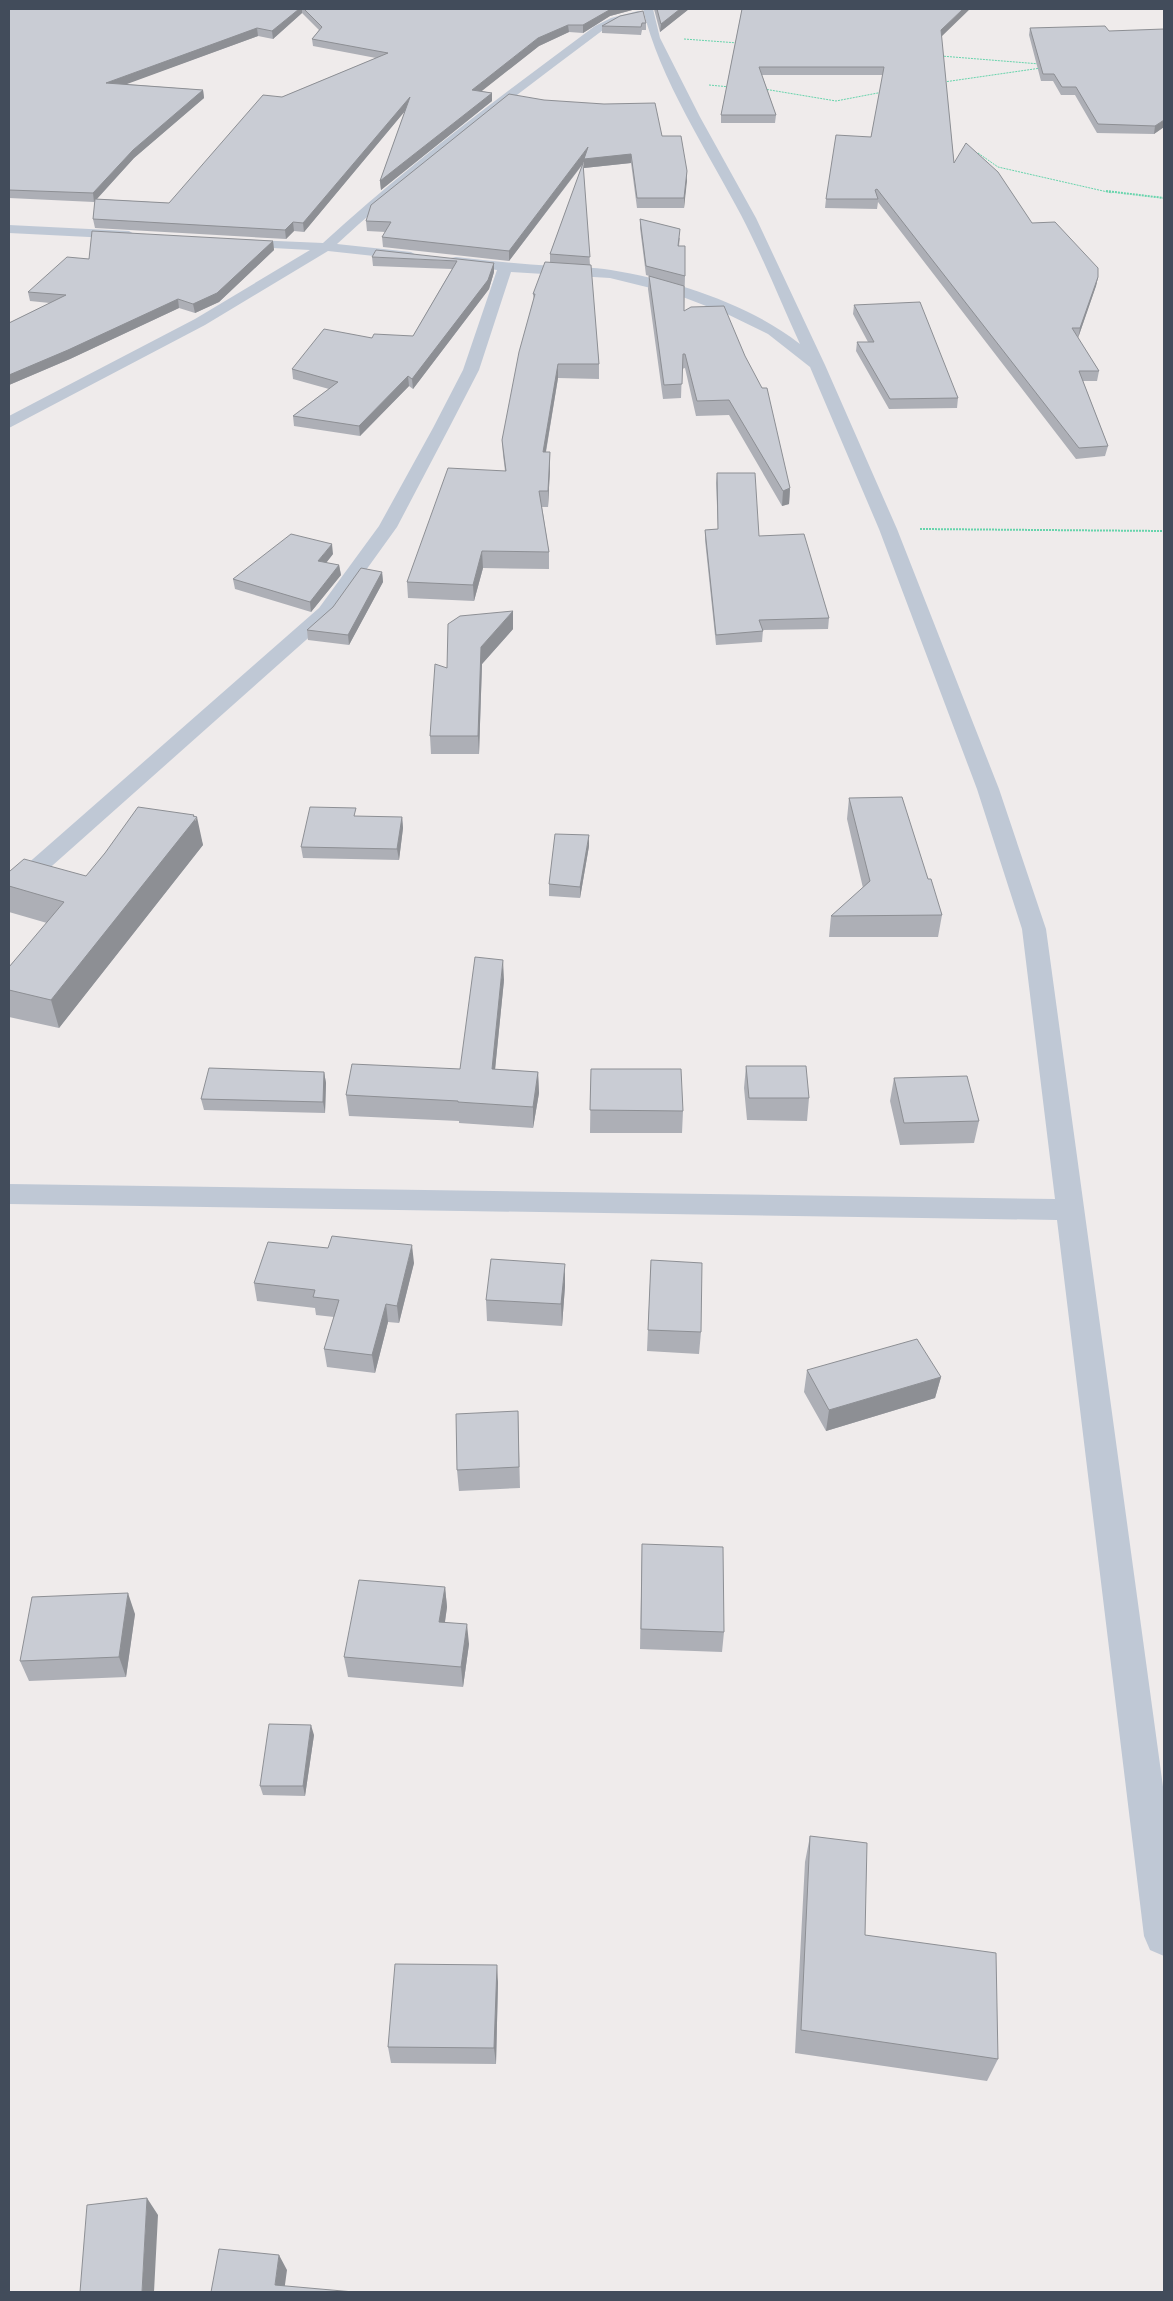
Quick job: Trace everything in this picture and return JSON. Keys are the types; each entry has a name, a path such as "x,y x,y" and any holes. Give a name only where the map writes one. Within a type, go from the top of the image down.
{"street":[{"path":"9,423 200,322 326,247 374,203 471,124 544,68 599,28 615,20 642,13 648,9 655,38 694,117 749,218 817,365 888,529 988,789 1034,929 1164,1936"},
{"path":"9,229 148,236"},
{"path":"227,241 326,247 425,258"},
{"path":"445,260 505,267 610,274 680,291 773,331 817,365"},
{"path":"9,892 326,612 388,527 442,428 471,370 505,267"},
{"path":"9,1194 1070,1210"}],"path":[{"path":"655,38 741,43"},
{"path":"935,56 1048,66 939,83"},
{"path":"678,84 733,87"},
{"path":"760,88 836,101 890,90"},
{"path":"978,153 998,166 1114,193 1164,198"},
{"path":"888,529 1164,531"}],"building":[{"path":"9,9 299,9 272,31 257,28 106,83 203,90 133,150 93,193 9,190"},
{"path":"304,9 611,9 583,25 568,25 538,38 472,90 492,93 380,181 410,97 303,223 293,222 285,230 93,219 95,199 169,203 263,95 282,97 388,53 312,39 322,27"},
{"path":"657,9 680,9 661,24"},
{"path":"742,9 963,9 941,30 954,163 966,143 998,172 1032,223 1055,222 1098,268 1098,277 1080,328 1072,328 1099,371 1079,371 1108,446 1079,448 877,189 875,190 878,199 826,199 836,135 871,137 884,67 759,67 776,115 721,115"},
{"path":"643,11 646,23 642,23 641,27 602,26 620,16"},
{"path":"1105,26 1109,31 1164,29 1164,120 1155,126 1098,124 1076,87 1062,87 1054,74 1043,74 1030,28"},
{"path":"509,94 544,100 604,104 655,103 662,136 681,136 687,171 684,198 637,198 631,154 584,159 588,147 509,251 382,237 391,222 366,221 371,205"},
{"path":"583,163 590,257 550,254"},
{"path":"640,219 680,229 678,246 685,246 685,276 646,266"},
{"path":"92,231 273,241 217,293 193,304 178,299 9,375 9,323 66,295 28,292 67,257 89,259"},
{"path":"376,250 494,263 488,280 412,379 408,376 359,426 293,416 338,382 292,369 324,329 372,338 374,334 413,336 457,261 372,257"},
{"path":"545,262 591,265 599,364 558,364 543,452 550,452 548,491 539,491 549,552 482,551 473,585 407,582 448,468 506,471 502,440 519,352 535,294 533,294"},
{"path":"649,276 684,286 684,311 691,307 724,306 745,356 762,388 767,388 790,488 783,491 729,400 697,401 685,354 683,354 682,384 664,385"},
{"path":"920,302 958,398 890,399 857,342 874,342 854,305"},
{"path":"717,473 755,473 759,536 804,534 829,618 759,620 763,631 716,635 705,530 718,529"},
{"path":"291,534 332,544 318,561 339,565 310,602 233,579"},
{"path":"361,568 382,572 348,635 307,630 333,607"},
{"path":"513,611 481,647 478,736 430,736 435,664 447,668 448,624 460,616"},
{"path":"902,797 928,879 931,879 942,915 831,916 870,881 849,798"},
{"path":"138,807 197,817 51,1000 9,990 9,967 64,902 9,886 9,871 24,859 86,876"},
{"path":"310,807 356,808 354,816 402,817 397,849 301,847"},
{"path":"555,834 589,835 580,887 549,884"},
{"path":"475,957 503,960 492,1069 538,1072 533,1107 346,1095 352,1064 460,1069"},
{"path":"746,1066 806,1066 809,1098 749,1098"},
{"path":"209,1068 324,1072 323,1102 201,1099"},
{"path":"591,1069 681,1069 683,1111 590,1110"},
{"path":"967,1076 979,1121 904,1123 894,1078"},
{"path":"332,1236 412,1245 397,1306 386,1304 372,1355 324,1349 339,1300 313,1297 315,1290 254,1283 268,1242 328,1248"},
{"path":"491,1259 565,1264 561,1304 486,1300"},
{"path":"651,1260 702,1263 701,1332 648,1330"},
{"path":"917,1339 941,1377 829,1410 807,1370"},
{"path":"518,1411 519,1467 457,1470 456,1414"},
{"path":"642,1544 723,1547 724,1632 641,1629"},
{"path":"359,1580 445,1587 439,1622 467,1624 461,1667 344,1657"},
{"path":"128,1593 119,1657 20,1661 32,1597"},
{"path":"269,1724 311,1725 303,1786 260,1786"},
{"path":"810,1836 867,1843 865,1935 996,1953 998,2059 801,2030"},
{"path":"395,1964 497,1965 494,2048 388,2047"},
{"path":"147,2198 142,2292 80,2292 87,2205"},
{"path":"219,2249 279,2255 275,2285 354,2292 211,2292"}]}
